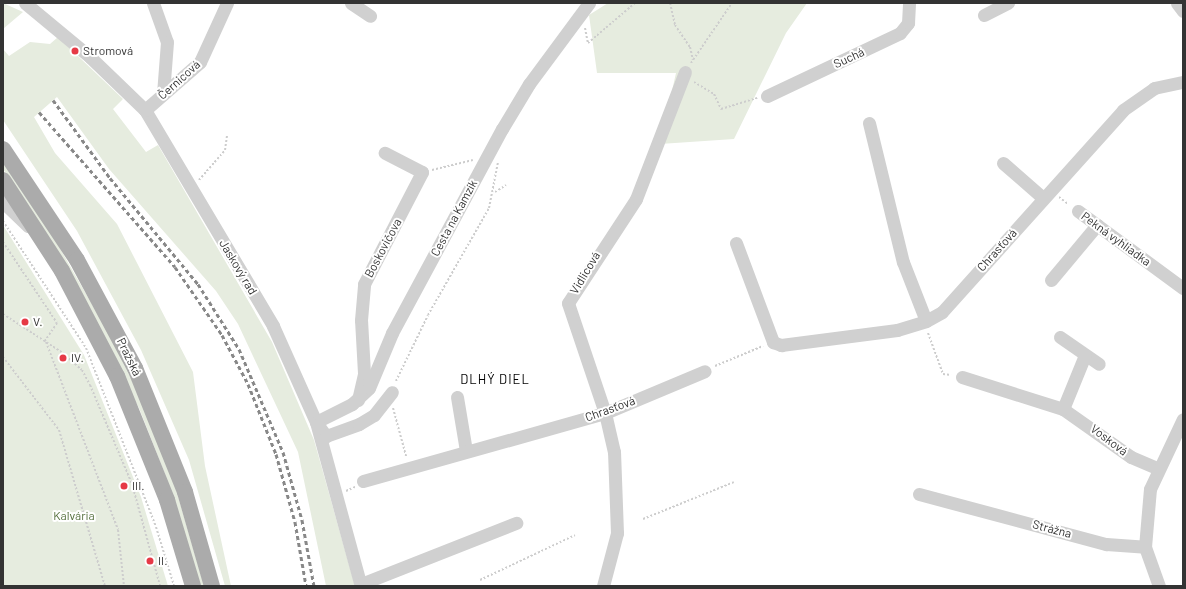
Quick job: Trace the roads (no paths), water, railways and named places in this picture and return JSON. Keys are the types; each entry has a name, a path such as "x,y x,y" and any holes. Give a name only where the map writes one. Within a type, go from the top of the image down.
{"main road":[{"name":"Pražská","path":"3,149 78,260 135,368 184,492 212,586"},
{"name":"Pražská","path":"3,180 41,237 96,332 135,416 167,500 193,586"}],"street":[{"name":"Jaskový rad","path":"25,3 90,57 145,110 276,332 316,422 361,585"},
{"path":"153,3 167,42 163,94"},
{"name":"Černicová","path":"145,110 200,62 227,3"},
{"path":"351,3 370,16"},
{"name":"Cesta na Kamzík","path":"316,422 358,400 375,377 392,333 502,129 528,84 589,3"},
{"name":"Suchá","path":"767,96 895,37 908,23 909,3"},
{"path":"984,15 1008,3"},
{"path":"1177,3 1183,11"},
{"name":"Vidlicová","path":"603,586 617,533 620,492 614,452 605,413 568,303 636,199 685,72"},
{"name":"Chrasťová","path":"736,243 773,342 781,345 897,330 926,321 942,312 1046,195 1134,100 1165,84 1183,82"},
{"path":"869,123 903,262 926,321"},
{"name":"Boskovičova","path":"358,400 364,373 361,320 364,284 422,172 385,153"},
{"path":"1003,163 1046,195"},
{"path":"3,202 41,237"},
{"name":"Pekná vyhliadka","path":"1078,211 1183,288"},
{"path":"1051,280 1097,225"},
{"path":"1060,337 1099,364"},
{"path":"1063,409 1085,355"},
{"name":"Chrasťová","path":"364,481 605,413 705,371"},
{"name":"Vosková","path":"962,377 1063,409 1131,457 1157,468"},
{"path":"316,422 326,436 359,424 374,415 392,392"},
{"path":"457,397 466,451"},
{"path":"1159,586 1145,547 1146,507 1157,468 1183,419"},
{"name":"Strážna","path":"919,494 1106,544 1145,547"},
{"path":"361,585 516,523"}],"railway":[{"path":"53,100 110,178 198,284 239,349 283,452 302,520 314,586"},
{"path":"39,112 175,267 222,335 248,384 276,454 295,522 306,586"}],"place":[{"name":"Stromová","path":"75,51"},
{"name":"V.","path":"25,322"},
{"name":"IV.","path":"63,358"},
{"name":"III.","path":"124,486"},
{"name":"II.","path":"150,561"}],"district":[{"name":"DLHÝ DIEL","path":"495,379"}],"park label":[{"name":"Kalvária","path":"74,516"}]}
